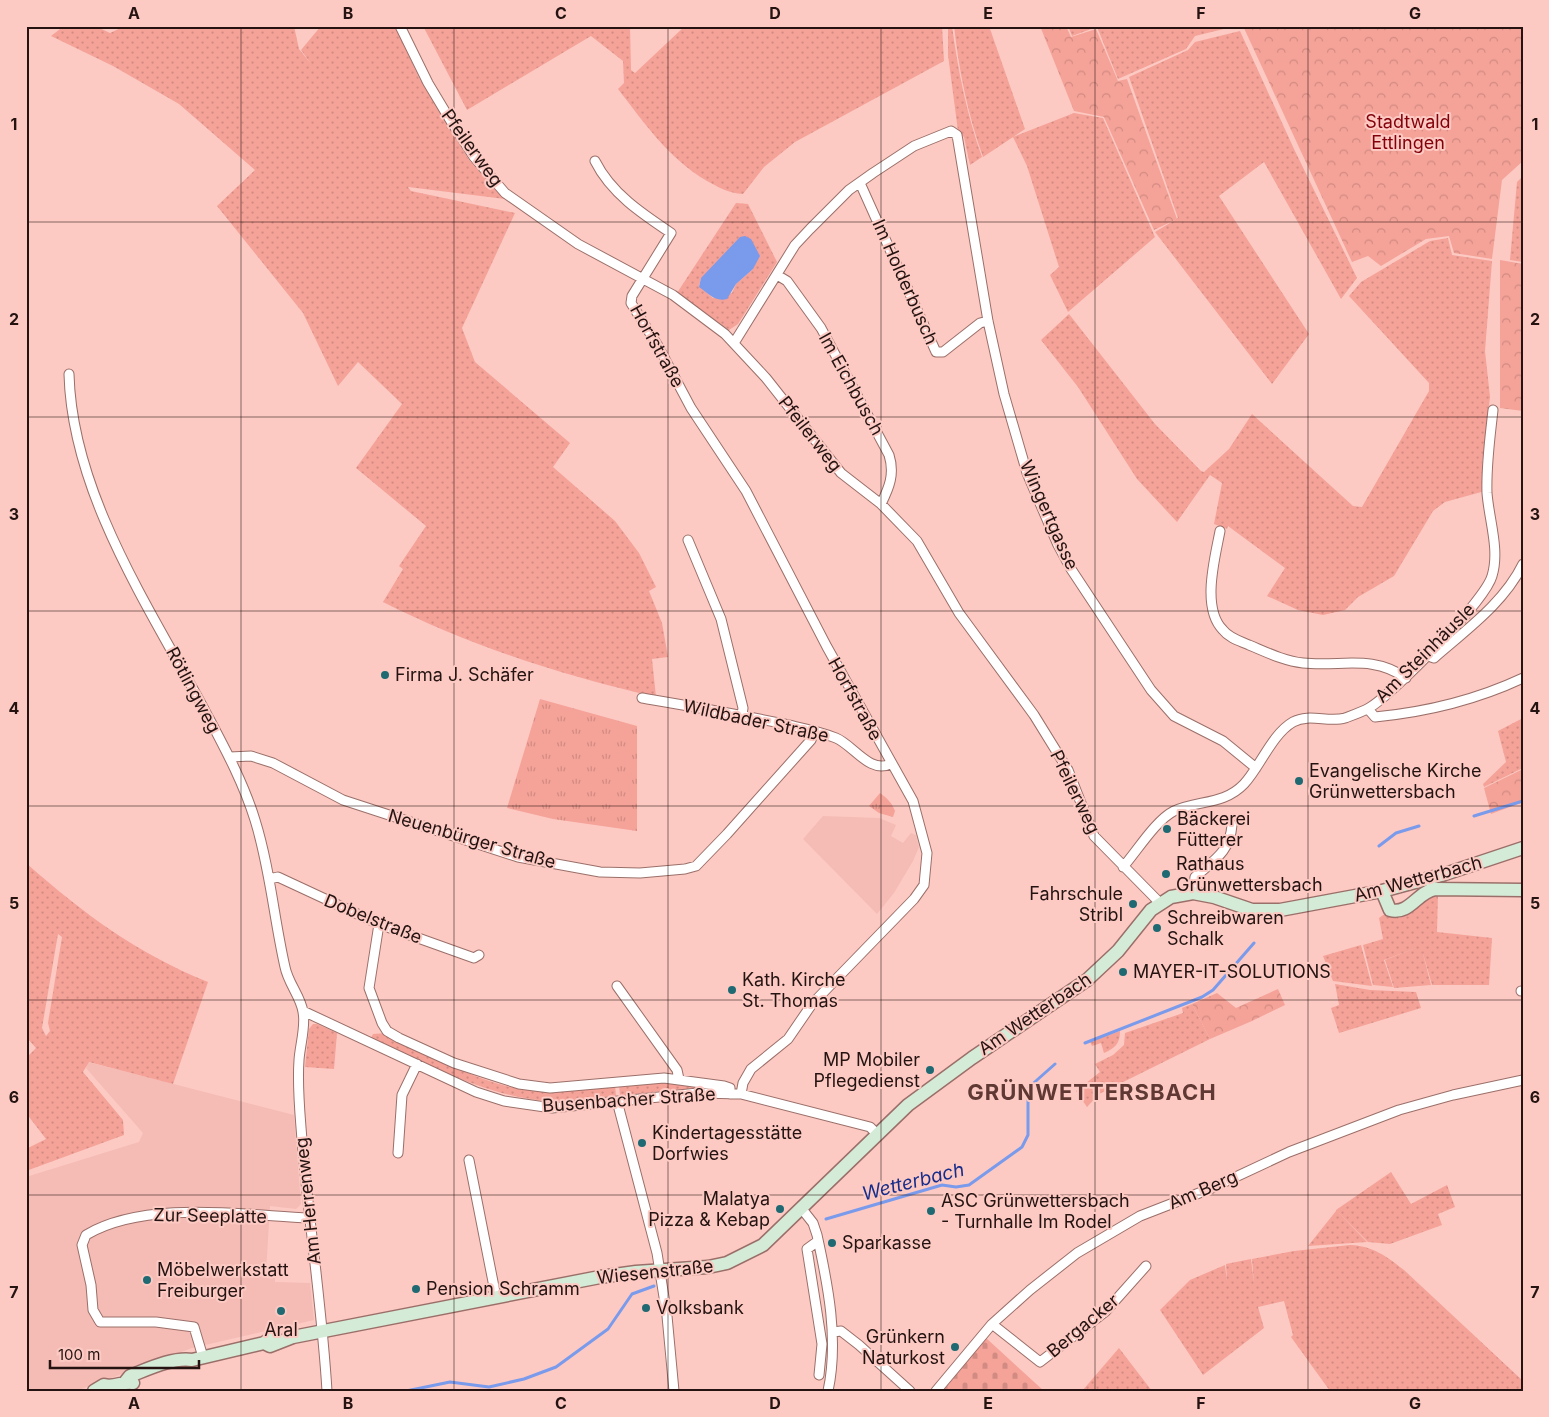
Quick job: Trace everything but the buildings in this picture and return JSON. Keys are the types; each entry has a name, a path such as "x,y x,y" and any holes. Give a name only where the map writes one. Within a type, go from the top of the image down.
{"main road":[{"name":"Am Wetterbach","path":"802,1209 908,1105 1091,977 1118,951 1146,916 1160,903 1171,897 1193,893 1214,897 1242,908 1261,911 1345,899 1382,891 1445,874 1523,848"},
{"path":"1382,891 1387,906 1390,910 1396,911 1403,910 1429,890 1523,890"},
{"name":"Wiesenstraße","path":"94,1391 104,1385 114,1387 132,1383 186,1366 197,1359 264,1343 268,1339 278,1336 285,1339 600,1277 708,1267 745,1256 763,1245 802,1209"}],"street":[{"name":"Pfeilerweg","path":"400,26 428,83 449,118 474,157 505,193 586,249 643,277 673,295 734,343 766,378 841,473 881,504 917,540 959,613 1034,715 1068,770 1094,836 1160,903"},
{"name":"Wingertgasse","path":"860,182 914,146 951,131 954,133 960,143 988,321 1004,394 1027,473 1058,545 1071,569 1151,690 1174,716 1223,741 1256,768"},
{"path":"595,161 603,177 623,198 671,233 643,277"},
{"path":"734,343 795,245 860,182"},
{"name":"Im Holderbusch","path":"860,182 936,352 943,352 980,323 988,321"},
{"name":"Im Eichbusch","path":"777,275 787,281 821,328 889,456 892,464 890,485 881,504"},
{"name":"Horfstraße","path":"643,277 632,296 631,303 658,346 691,408 746,491 890,764 912,802 918,817 927,853 924,885 883,933 812,1004 788,1038 751,1069 743,1083 742,1094"},
{"name":"Rötlingweg","path":"69,374 69,396 87,472 112,537 230,757 254,818 269,879 276,929 287,976 303,1012"},
{"name":"Am Steinhäusle","path":"1123,867 1165,818 1175,811 1229,797 1243,785 1281,732 1293,722 1313,718 1342,719 1368,709 1406,678 1476,604 1492,579 1496,564 1487,486 1493,410"},
{"path":"1220,531 1212,578 1212,599 1217,623 1223,632 1285,659 1303,663 1384,665 1406,678"},
{"path":"688,540 721,619 743,708 742,715"},
{"path":"1426,655 1434,658 1490,609 1515,580 1523,564"},
{"path":"1368,709 1376,716 1412,712 1471,699 1523,678"},
{"name":"Wildbader Straße","path":"642,698 742,715 814,732 841,740 872,764 885,767 890,764"},
{"name":"Neuenbürger Straße","path":"230,757 251,756 272,763 343,800 518,857 600,872 640,873 685,869 696,866 811,740 814,732"},
{"path":"1193,893 1195,877 1226,849 1231,839 1232,825"},
{"name":"Dobelstraße","path":"269,879 278,877 379,924 474,958 479,955"},
{"path":"379,924 369,988 382,1023 387,1031 400,1038 454,1063 519,1084 550,1088 664,1078 724,1086 730,1088 730,1094"},
{"path":"617,986 677,1070 679,1079"},
{"name":"Busenbacher Straße","path":"303,1012 476,1092 504,1101 552,1108 698,1094 742,1094 870,1127 878,1135"},
{"name":"Am Herrenweg","path":"303,1012 298,1079 309,1218 323,1331 327,1391"},
{"path":"398,1153 402,1095 417,1064"},
{"name":"Am Berg","path":"936,1391 992,1324 1050,1273 1107,1233 1140,1216 1212,1188 1289,1152 1399,1110 1453,1095 1523,1080"},
{"path":"617,1101 659,1271 667,1316 674,1391"},
{"path":"469,1160 496,1297"},
{"path":"802,1209 813,1223 818,1241 833,1332 828,1391"},
{"name":"Zur Seeplatte","path":"197,1359 198,1336 194,1327 156,1322 100,1322 93,1310 91,1286 82,1245 86,1235 98,1228 141,1216 166,1212 309,1218"},
{"path":"818,1241 807,1249 822,1344 819,1375"},
{"name":"Bergacker","path":"992,1324 1040,1362 1105,1312 1146,1266"},
{"path":"833,1332 841,1331 854,1340 910,1391"}],"shaded area":[{"path":"823,816 879,818 896,825 891,836 903,843 911,833 916,835 919,847 913,861 894,893 877,914 803,839"},
{"path":"88,1062 294,1115 301,1204 296,1209 270,1206 266,1272 275,1273 275,1282 310,1283 314,1320 192,1348 76,1391 26,1391 26,1177 139,1142 143,1133 86,1068"}],"green space":[{"path":"64,26 95,26 110,33 125,26 294,26 299,49 311,64 301,50 321,26 395,26 419,78 469,160 505,199 408,187 411,191 515,213 462,328 475,362 570,443 553,467 615,521 639,553 656,587 649,591 662,623 668,657 652,659 656,697 516,658 449,632 383,602 403,569 399,566 426,526 356,468 402,404 358,362 338,386 303,313 217,206 255,170 179,104 113,66 51,36"},
{"path":"423,26 630,26 631,70 635,73 685,26 942,26 944,61 795,142 764,167 743,194 728,191 707,181 680,162 658,140 618,89 624,83 623,61 591,36 467,110"},
{"path":"948,26 952,26 964,93 982,157 970,165 964,137 958,131 948,55"},
{"path":"954,26 989,26 1025,129 983,157 965,93"},
{"path":"1040,26 1066,26 1071,37 1096,29 1118,81 1127,79 1177,219 1154,230 1104,117 1074,111"},
{"path":"1068,26 1236,26 1195,36 1186,49 1118,79 1097,27 1072,36"},
{"name":"Stadtwald Ettlingen","path":"1243,26 1523,26 1523,161 1502,180 1492,259 1454,253 1449,236 1426,239 1381,266 1368,256 1352,262"},
{"path":"1240,31 1294,149 1357,278 1341,299 1264,162 1219,196 1309,334 1272,384 1155,232 1178,218 1129,77 1188,50 1195,42"},
{"path":"1074,113 1103,118 1155,237 1068,312 1050,275 1059,267 1027,166 1013,137"},
{"path":"1523,176 1523,262 1510,260 1517,182"},
{"path":"736,203 748,204 777,262 738,324 729,330 677,293","holes":["753,269 736,284 732,293 713,298 699,286 701,278"]},
{"path":"1448,238 1452,255 1492,261 1485,351 1490,397 1482,465 1485,491 1445,502 1433,511 1394,576 1358,597 1345,610 1323,615 1298,610 1267,596 1285,568 1228,526 1227,529 1214,524 1222,483 1210,475 1177,522 1137,479 1078,387 1041,340 1069,314 1155,424 1201,471 1204,472 1229,449 1252,414 1353,506 1362,507 1429,391 1429,383 1349,296 1361,282 1430,241"},
{"path":"1500,260 1523,264 1523,411 1500,408"},
{"path":"540,699 637,726 637,831 553,819 507,808"},
{"path":"1523,718 1523,768 1484,787 1483,784 1506,762 1498,731"},
{"path":"1523,769 1523,802 1491,814 1484,788"},
{"path":"880,793 887,799 895,811 893,817 879,813 869,806"},
{"path":"26,863 69,899 112,931 157,958 208,982 173,1084 89,1062 83,1072 123,1120 124,1135 26,1171 26,1149 46,1139 26,1113 26,1058 36,1048 26,1037","holes":["58,934 62,937 48,1023 50,1031 46,1036 42,1028"]},
{"path":"1438,894 1437,932 1492,938 1489,985 1432,985 1422,950 1431,985 1394,988 1385,960 1421,946 1384,960 1393,987 1373,985 1363,945 1383,939 1379,918 1386,913 1399,918"},
{"path":"1361,945 1372,986 1333,981 1323,956"},
{"path":"1335,984 1370,990 1416,992 1421,1008 1339,1033 1331,1008 1339,1005"},
{"path":"1278,989 1285,1005 1210,1039 1192,1004 1217,993 1236,1008"},
{"path":"1192,1004 1210,1039 1099,1094 1087,1107 1076,1091 1100,1072 1095,1064 1113,1055 1124,1045 1125,1033 1183,1013 1182,1008"},
{"path":"313,1024 337,1033 334,1069 305,1067 309,1029"},
{"path":"1120,1031 1116,1045 1104,1053 1101,1043 1092,1046 1090,1042"},
{"path":"387,1033 460,1070 499,1084 518,1089 538,1091 615,1085 616,1096 573,1101 547,1101 501,1093 435,1068 371,1038 373,1034"},
{"path":"665,1081 715,1089 669,1090 620,1096 619,1085"},
{"path":"1391,1172 1411,1204 1447,1185 1455,1207 1438,1214 1442,1225 1390,1244 1368,1242 1336,1210"},
{"path":"1336,1211 1367,1242 1308,1246"},
{"path":"1350,1245 1366,1247 1379,1253 1404,1270 1523,1381 1523,1391 1330,1391 1291,1337 1293,1335 1284,1301 1258,1307 1264,1328 1203,1375 1160,1310 1190,1280 1225,1265 1227,1281 1226,1264 1251,1259 1254,1285 1252,1259 1294,1251"},
{"path":"986,1338 1044,1391 943,1391"},
{"path":"1119,1348 1152,1391 1082,1391"}],"water":[{"path":"745,236 751,239 760,256 753,269 736,284 727,299 723,300 712,297 699,287 701,278 740,237"}],"waterway":[{"name":"Wetterbach","path":"1474,816 1523,801"},
{"name":"Wetterbach","path":"1379,846 1396,833 1419,826"},
{"name":"Wetterbach","path":"1085,1043 1202,997 1213,990 1254,943"},
{"name":"Wetterbach","path":"826,1219 942,1185 956,1187 969,1185 1022,1147 1028,1135 1028,1088 1055,1064"},
{"name":"Wetterbach","path":"406,1391 450,1382 489,1387 524,1379 556,1367 608,1329 632,1294 654,1286"}],"place":[{"name":"Firma J. Schäfer","path":"385,675"},
{"name":"Evangelische Kirche Grünwettersbach","path":"1299,781"},
{"name":"Bäckerei Fütterer","path":"1167,829"},
{"name":"Rathaus Grünwettersbach","path":"1166,874"},
{"name":"Fahrschule Stribl","path":"1133,904"},
{"name":"Schreibwaren Schalk","path":"1157,928"},
{"name":"MAYER-IT-SOLUTIONS","path":"1123,972"},
{"name":"Kath. Kirche St. Thomas","path":"732,990"},
{"name":"MP Mobiler Pflegedienst","path":"930,1070"},
{"name":"Kindertagesstätte Dorfwies","path":"642,1143"},
{"name":"Malatya Pizza & Kebap","path":"780,1209"},
{"name":"ASC Grünwettersbach - Turnhalle Im Rodel","path":"931,1211"},
{"name":"Sparkasse","path":"832,1243"},
{"name":"Möbelwerkstatt Freiburger","path":"147,1280"},
{"name":"Pension Schramm","path":"416,1289"},
{"name":"Volksbank","path":"646,1308"},
{"name":"Aral","path":"281,1311"},
{"name":"Grünkern Naturkost","path":"955,1347"}],"district":[{"name":"GRÜNWETTERSBACH","path":"1092,1092"}]}
